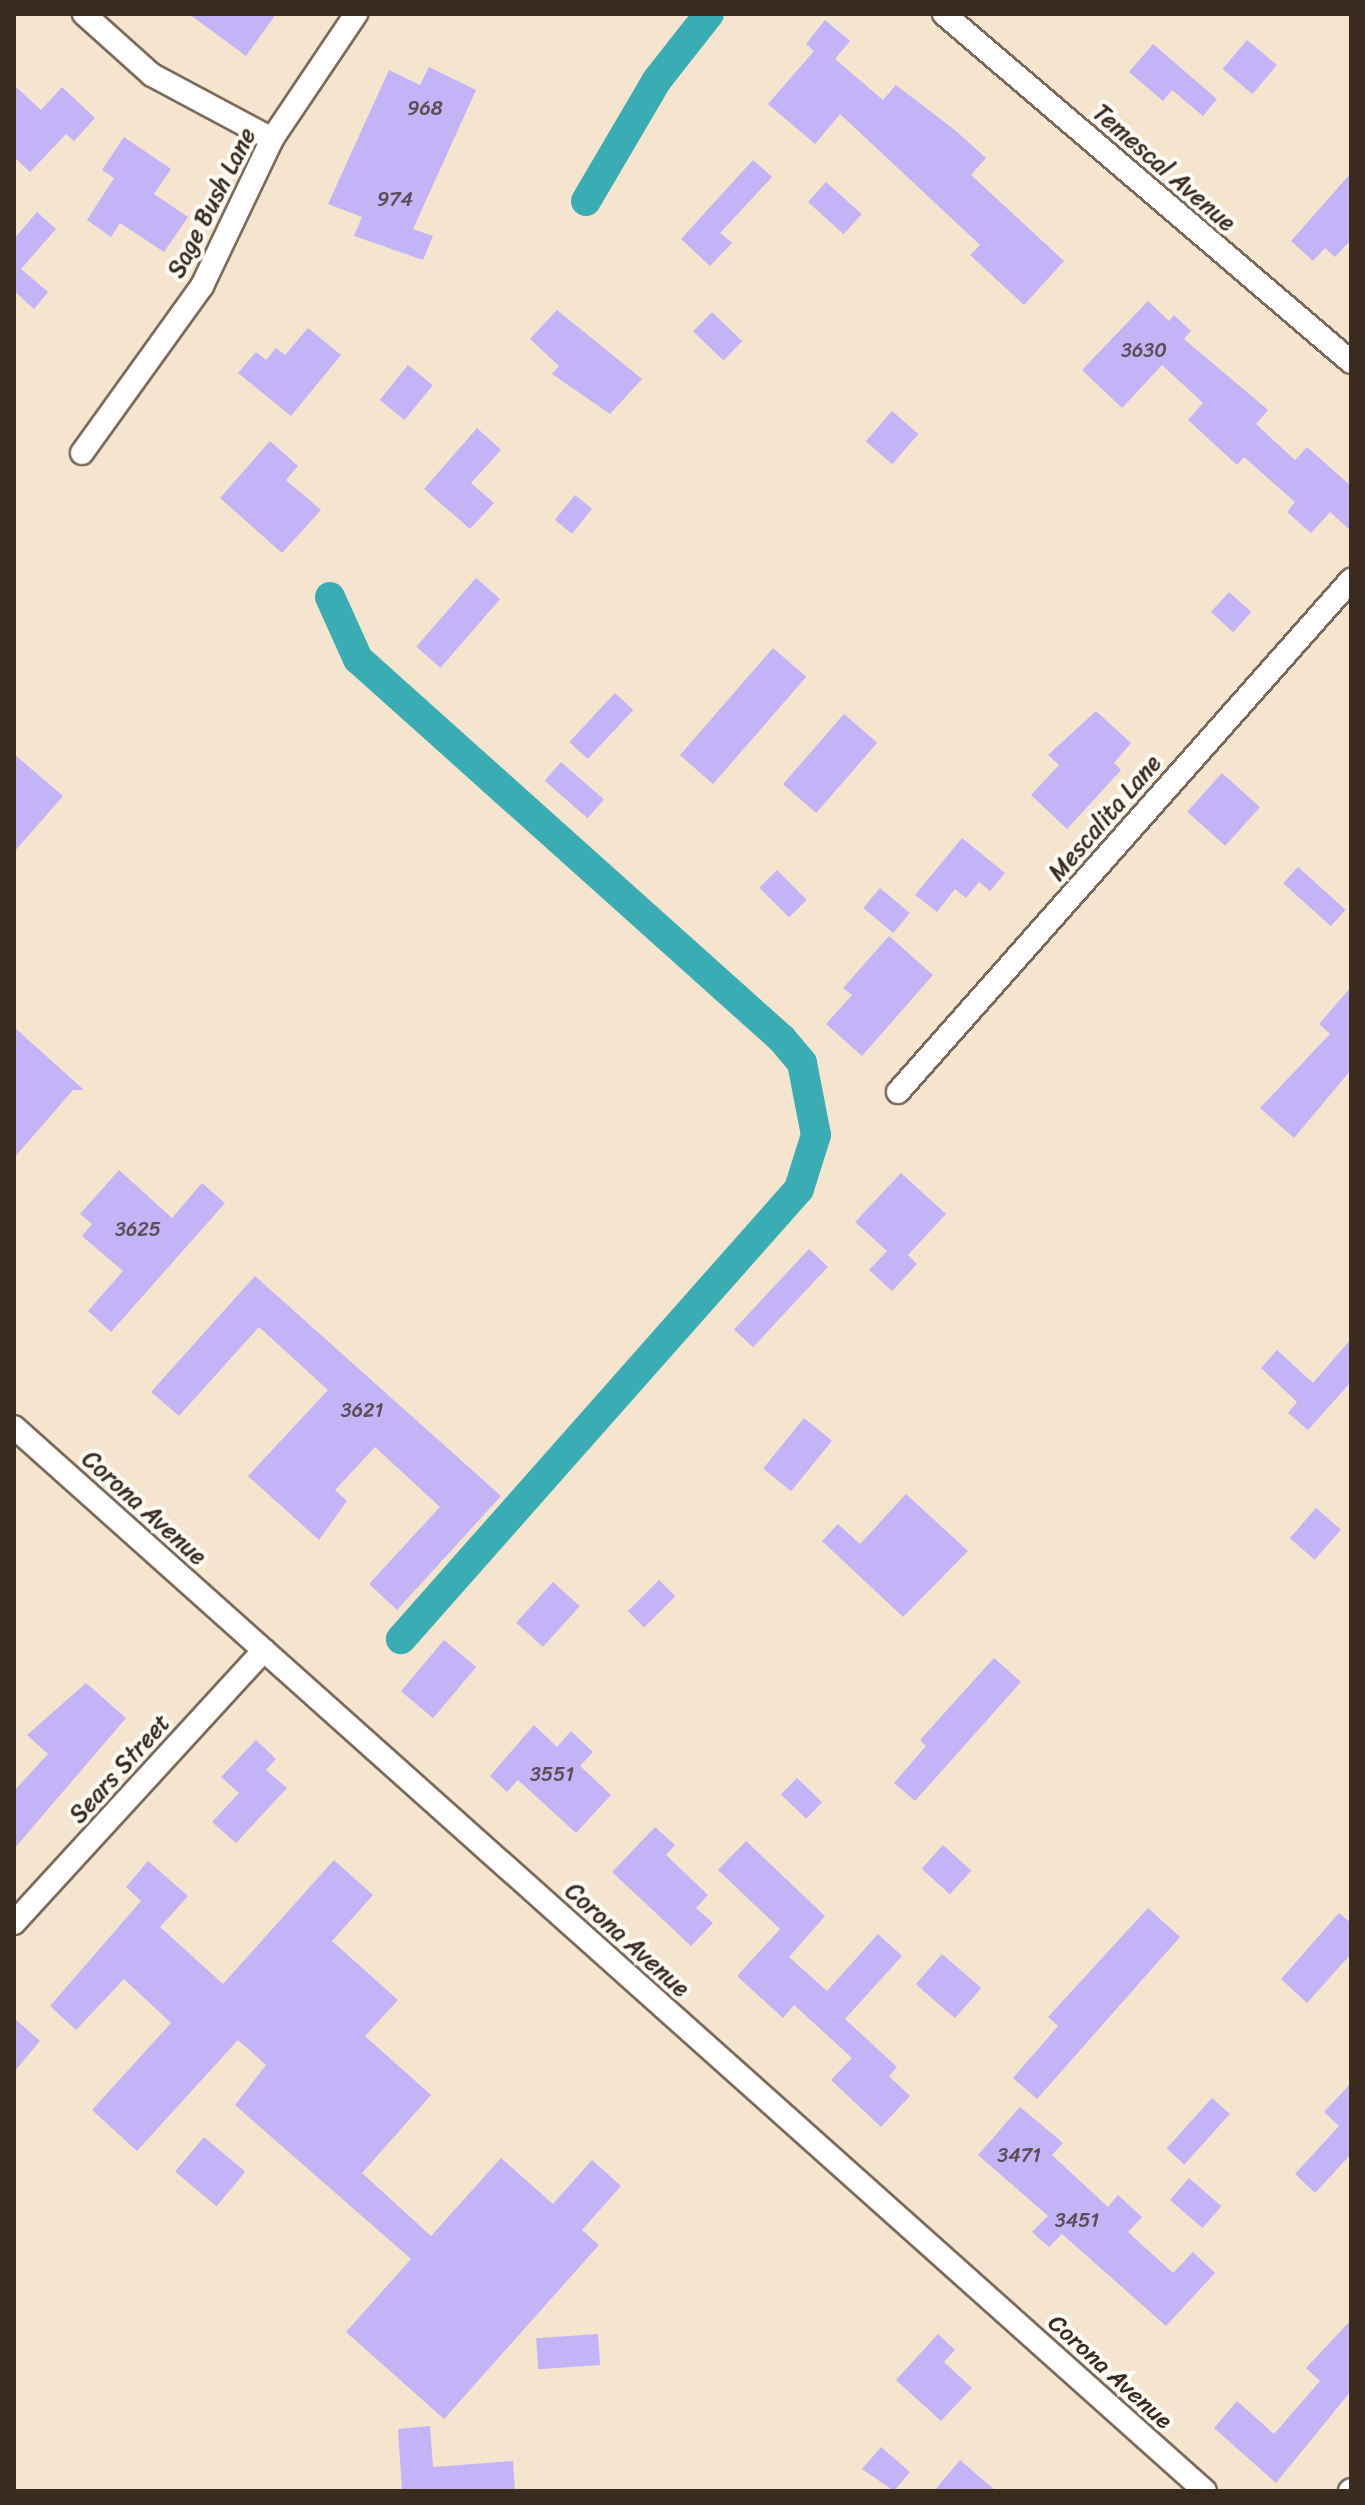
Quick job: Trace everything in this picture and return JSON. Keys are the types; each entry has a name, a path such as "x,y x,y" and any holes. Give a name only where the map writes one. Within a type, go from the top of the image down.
{"street":[{"path":"84,14 152,75 272,139"},
{"name":"Sage Bush Lane","path":"82,453 202,286 272,139 356,14"},
{"name":"Temescal Avenue","path":"944,14 1351,362"},
{"name":"Mescalita Lane","path":"898,1092 1351,580"},
{"name":"Corona Avenue","path":"14,1427 1205,2491"},
{"name":"Sears Street","path":"14,1923 264,1650"}],"building":[{"path":"189,14 276,14 246,56"},
{"path":"825,20 850,41 835,59 883,100 896,85 956,131 986,158 971,175 1064,261 1024,305 970,255 980,245 840,114 815,144 768,104 814,51 806,44"},
{"path":"1247,40 1277,65 1252,94 1223,69"},
{"path":"1153,44 1217,99 1203,116 1172,90 1163,101 1129,72"},
{"path":"429,67 476,90 413,229 433,236 423,260 354,236 362,217 328,204 389,70 420,85"},
{"path":"14,85 41,110 62,87 95,118 74,141 66,134 30,172 14,157"},
{"path":"124,137 171,169 154,194 188,217 164,252 120,223 111,237 87,220 114,178 102,170"},
{"path":"753,160 772,177 720,233 732,243 710,266 681,239"},
{"path":"1351,173 1351,240 1335,257 1325,248 1313,261 1291,241"},
{"path":"826,182 862,214 844,234 808,202"},
{"path":"37,212 56,229 21,269 48,292 34,309 14,291 14,239"},
{"path":"1148,301 1169,321 1174,315 1191,331 1184,339 1268,410 1256,424 1295,460 1307,447 1351,486 1351,531 1330,512 1311,533 1287,512 1295,502 1244,457 1237,465 1188,420 1203,403 1162,365 1122,408 1082,370"},
{"path":"557,310 642,379 610,414 552,374 559,366 530,339"},
{"path":"712,312 742,341 723,361 693,331"},
{"path":"308,328 341,355 291,416 238,373 256,352 266,360 276,348 285,355"},
{"path":"408,365 433,385 405,420 380,400"},
{"path":"892,411 918,434 892,464 866,441"},
{"path":"477,428 501,450 471,483 494,503 470,529 424,489"},
{"path":"270,441 298,466 286,480 321,510 282,553 220,498"},
{"path":"575,495 592,509 572,534 555,520"},
{"path":"476,578 500,599 440,668 416,647"},
{"path":"1229,592 1251,612 1233,632 1211,612"},
{"path":"773,648 806,677 713,784 680,755"},
{"path":"615,693 633,710 588,759 569,742"},
{"path":"1096,711 1131,743 1114,763 1121,770 1067,829 1031,795 1059,765 1048,755"},
{"path":"844,714 877,743 816,813 783,784"},
{"path":"14,754 63,796 14,852"},
{"path":"561,762 604,799 588,818 545,781"},
{"path":"1222,773 1260,807 1225,846 1187,812"},
{"path":"962,838 1005,873 990,891 979,882 966,898 955,889 937,912 915,895"},
{"path":"1298,867 1346,910 1331,926 1283,883"},
{"path":"777,870 807,900 789,917 759,888"},
{"path":"880,888 910,913 893,933 863,908"},
{"path":"889,936 933,975 862,1056 826,1024 852,995 843,988"},
{"path":"1351,987 1351,1070 1294,1138 1260,1108 1330,1034 1319,1024"},
{"path":"14,1027 84,1090 73,1090 14,1158"},
{"path":"119,1170 172,1218 202,1183 225,1203 111,1332 88,1311 123,1271 82,1236 92,1224 80,1214"},
{"path":"901,1173 946,1214 908,1255 917,1264 892,1291 869,1270 887,1251 855,1222"},
{"path":"809,1249 828,1267 753,1347 734,1329"},
{"path":"255,1276 501,1496 397,1610 369,1584 440,1507 375,1447 335,1490 347,1501 319,1540 248,1476 328,1390 259,1327 179,1416 151,1392"},
{"path":"1351,1339 1351,1382 1308,1430 1288,1413 1297,1402 1261,1368 1277,1350 1313,1383"},
{"path":"804,1418 832,1441 791,1491 763,1469"},
{"path":"906,1494 968,1551 903,1617 822,1541 838,1524 860,1544"},
{"path":"1316,1508 1341,1530 1315,1560 1290,1538"},
{"path":"659,1580 675,1596 644,1627 628,1611"},
{"path":"553,1582 580,1606 543,1647 516,1623"},
{"path":"444,1640 476,1667 433,1718 401,1691"},
{"path":"994,1658 1021,1682 915,1801 894,1783 926,1746 920,1740"},
{"path":"86,1683 126,1718 14,1849 14,1791 48,1754 27,1735"},
{"path":"534,1725 557,1747 571,1731 593,1752 580,1766 611,1795 576,1833 518,1780 507,1792 490,1776"},
{"path":"256,1740 276,1759 266,1770 287,1788 236,1843 212,1822 239,1793 221,1777"},
{"path":"797,1778 822,1802 806,1819 781,1795"},
{"path":"655,1827 675,1845 666,1855 708,1895 696,1908 713,1923 691,1946 612,1872"},
{"path":"746,1841 825,1916 789,1957 827,1991 878,1934 902,1956 845,2019 897,2067 889,2076 910,2096 881,2127 831,2080 852,2058 794,2005 783,2018 737,1976 780,1929 718,1870"},
{"path":"943,1845 971,1870 950,1894 922,1869"},
{"path":"334,1860 373,1895 332,1941 398,2000 365,2036 431,2095 362,2173 431,2236 501,2158 553,2204 592,2160 621,2186 582,2230 599,2245 444,2419 346,2332 411,2259 235,2105 266,2065 238,2040 137,2151 92,2110 171,2023 124,1979 76,2030 50,2006 141,1901 126,1887 148,1861 188,1896 160,1927 223,1984"},
{"path":"1148,1908 1180,1937 1037,2099 1013,2078 1058,2026 1048,2017"},
{"path":"1339,1913 1351,1923 1351,1954 1307,2003 1281,1979"},
{"path":"942,1954 981,1988 955,2018 916,1984"},
{"path":"14,2018 40,2041 14,2072"},
{"path":"1351,2083 1351,2154 1315,2193 1295,2174 1339,2126 1324,2112"},
{"path":"1212,2098 1230,2114 1184,2165 1166,2149"},
{"path":"1020,2107 1063,2143 1052,2155 1108,2207 1118,2195 1142,2217 1128,2232 1173,2273 1193,2252 1215,2273 1166,2326 1062,2234 1049,2247 1032,2232 1048,2216 978,2155"},
{"path":"204,2137 245,2172 216,2206 175,2171"},
{"path":"1189,2178 1221,2206 1202,2228 1170,2200"},
{"path":"1351,2320 1351,2391 1276,2483 1214,2428 1237,2401 1274,2434 1320,2381 1306,2368"},
{"path":"598,2334 600,2365 538,2369 536,2338"},
{"path":"938,2334 955,2350 944,2362 972,2388 941,2421 896,2380"},
{"path":"430,2426 433,2467 513,2461 515,2491 402,2491 398,2429"},
{"path":"881,2447 910,2472 894,2491 862,2469"},
{"path":"960,2460 996,2491 934,2491"}],"waterway":[{"path":"586,201 657,80 709,14"},
{"path":"330,597 358,659 782,1039 802,1063 816,1135 799,1189 401,1639"}]}
